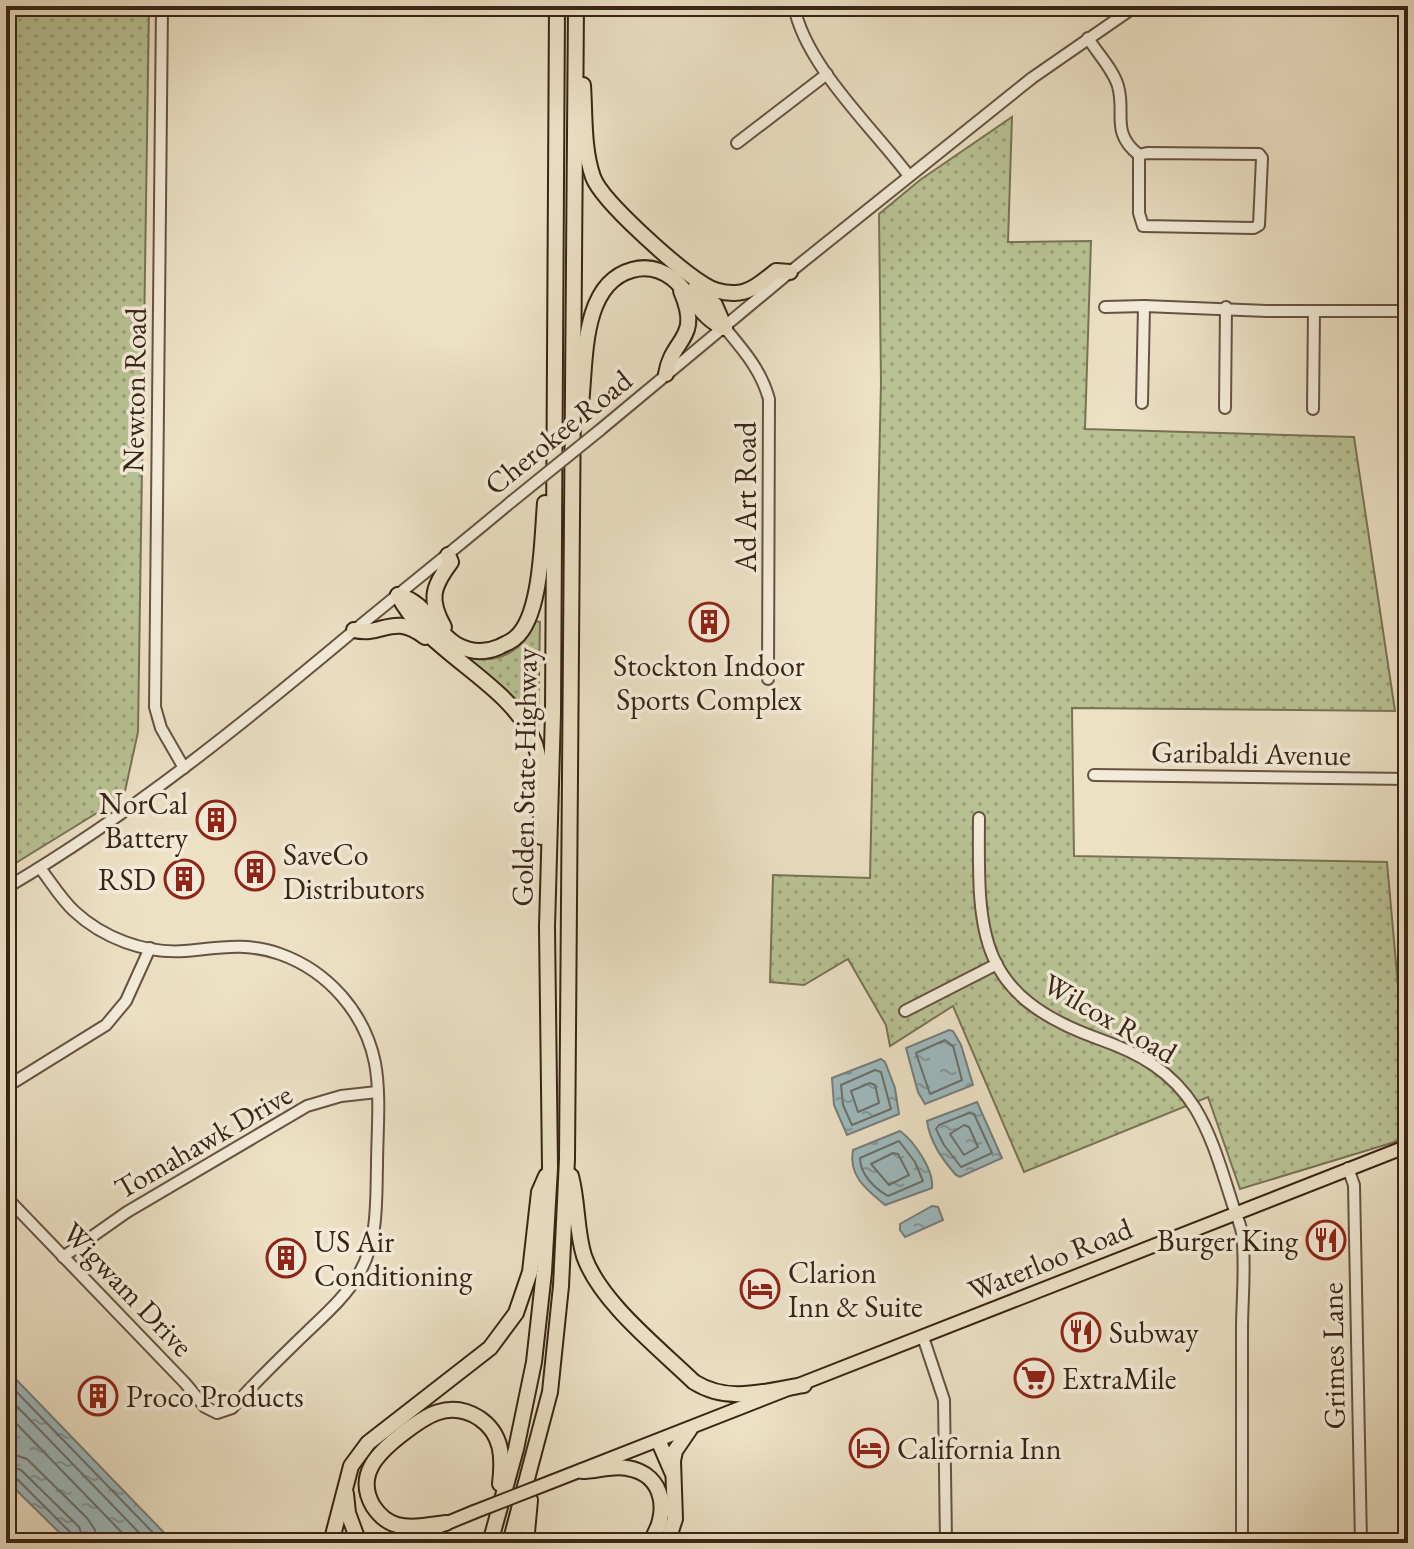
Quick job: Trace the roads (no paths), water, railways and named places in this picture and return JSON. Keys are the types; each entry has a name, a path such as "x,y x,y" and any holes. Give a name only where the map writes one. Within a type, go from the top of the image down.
{"highway":[{"name":"Golden State Highway","path":"490,1543 516,1449 534,1362 544,1272 550,1168 547,927 557,6"},
{"name":"Golden State Highway","path":"510,1543 550,1392 556,1347 567,1159 576,6"},
{"path":"575,76 583,85 589,158 593,178 603,197 684,278 713,324 725,328"},
{"path":"573,429 580,412 592,309 606,284 617,275 648,268 716,291 735,293 751,290 776,271 790,272"},
{"path":"666,374 668,359 680,347 688,325 684,278"},
{"path":"354,630 368,633 388,625 402,626 417,631 430,641 442,639 475,651 494,649 516,638 533,610 546,494 553,468"},
{"path":"442,639 434,593 451,562 448,555"},
{"path":"398,595 414,599 442,639 512,707 527,727 537,754 541,838 550,851"},
{"path":"567,1159 576,1194 584,1256 593,1273 613,1302 694,1382 705,1389 736,1397 804,1385"},
{"path":"331,1543 351,1466 368,1443 490,1348 516,1313 530,1272 539,1192 550,1168"},
{"path":"446,1523 411,1527 386,1521 371,1501 367,1481 371,1463 383,1449 424,1417 453,1409 482,1421 494,1432 500,1444 502,1459 495,1525"},
{"path":"667,1543 675,1519 675,1451 690,1429"},
{"path":"659,1442 675,1479"},
{"path":"526,1543 535,1455"},
{"path":"582,1471 631,1468 643,1473 655,1485 662,1497 663,1518 649,1543"},
{"path":"345,1490 348,1513 359,1543"}],"main road":[{"name":"Waterloo Road","path":"399,1543 1408,1146"}],"street":[{"name":"Newton Road","path":"162,6 155,707 161,728 184,768"},
{"path":"794,6 802,34 827,74 909,176"},
{"name":"Cherokee Road","path":"6,888 109,824 289,687 354,630 790,272 1032,78 1131,7"},
{"path":"1088,38 1115,80 1119,90 1123,138 1139,155 1139,213 1143,226 1254,228 1259,225 1262,190 1262,158 1259,154 1139,155"},
{"path":"737,143 827,74"},
{"path":"1142,403 1144,306"},
{"path":"1105,307 1408,311"},
{"path":"1225,408 1226,307"},
{"path":"1313,409 1314,311"},
{"name":"Ad Art Road","path":"725,328 754,364 764,381 769,399 768,679"},
{"path":"1408,387 1408,407"},
{"name":"Garibaldi Avenue","path":"1094,775 1408,779"},
{"name":"Wilcox Road","path":"979,818 978,896 981,923 986,944 997,964 1042,1014 1137,1053 1164,1071 1178,1085 1201,1119 1221,1165 1242,1232 1242,1543"},
{"path":"40,868 72,910 94,927 127,943 186,951 233,945 257,948 279,954 313,970 331,985 357,1016 372,1049 377,1092"},
{"path":"6,1087 106,1025 126,1001 150,948"},
{"path":"905,1011 997,964"},
{"name":"Tomahawk Drive","path":"63,1257 112,1221 307,1106 341,1096 377,1092"},
{"name":"Wigwam Drive","path":"6,1197 205,1407 217,1413 232,1408 342,1298 370,1252 376,1226 377,1092"},
{"name":"Grimes Lane","path":"1348,1168 1354,1185 1361,1543"},
{"path":"923,1337 944,1400 946,1543"}],"water":[{"path":"953,1031 961,1045 973,1085 925,1104 918,1092 906,1048"},
{"path":"881,1059 895,1088 899,1114 847,1135 834,1105 832,1078"},
{"path":"977,1102 1002,1158 960,1177 937,1150 927,1121"},
{"path":"900,1131 922,1156 930,1173 932,1188 885,1205 856,1175 853,1150"},
{"path":"932,1206 938,1207 943,1220 905,1237 900,1224"},
{"path":"6,1369 174,1543 70,1543 6,1480"}],"place":[{"name":"Stockton Indoor Sports Complex","path":"709,622"},
{"name":"NorCal Battery","path":"216,820"},
{"name":"SaveCo Distributors","path":"255,871"},
{"name":"RSD","path":"184,879"},
{"name":"Burger King","path":"1326,1240"},
{"name":"US Air Conditioning","path":"286,1258"},
{"name":"Clarion Inn & Suite","path":"760,1289"},
{"name":"Subway","path":"1081,1332"},
{"name":"ExtraMile","path":"1034,1378"},
{"name":"Proco Products","path":"98,1396"},
{"name":"California Inn","path":"869,1448"}]}
